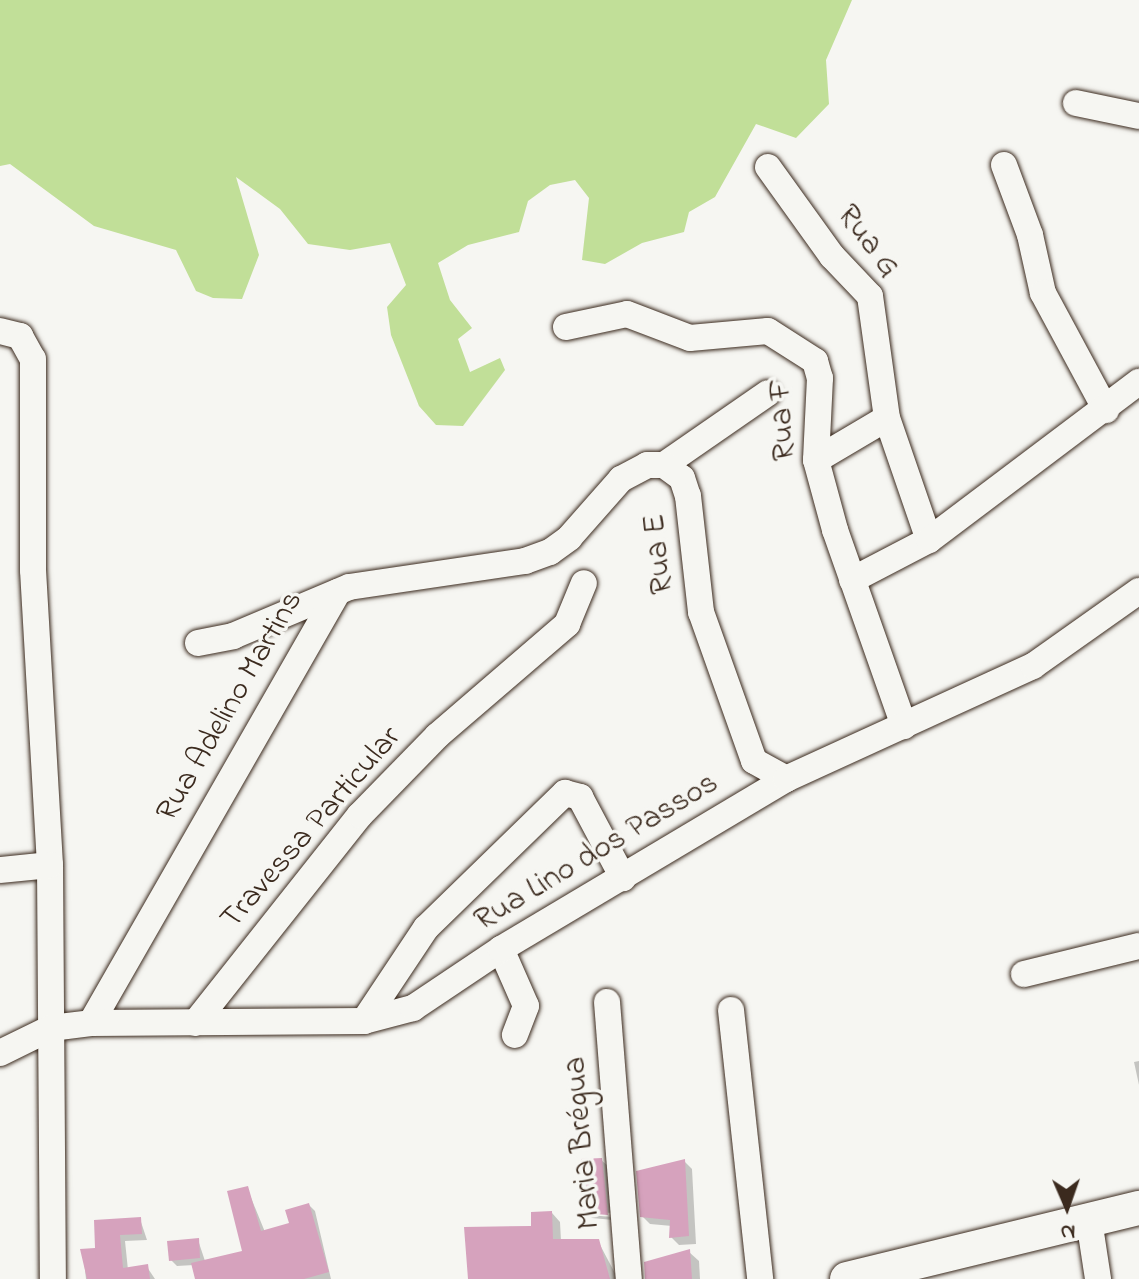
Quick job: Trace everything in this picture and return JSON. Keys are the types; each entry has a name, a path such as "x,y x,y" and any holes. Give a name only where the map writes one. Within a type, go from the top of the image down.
{"main road":[{"path":"853,1278 1139,1208"}],"street":[{"path":"1076,103 1139,116"},
{"path":"1004,165 1030,235 1043,293 1106,410"},
{"name":"Rua G","path":"768,167 832,256 870,296 887,418 929,540"},
{"name":"Rua F","path":"566,327 627,314 690,338 779,334 818,368 816,460 852,580 904,726"},
{"path":"0,331 20,336 33,359 33,570 50,865 53,1279"},
{"path":"852,580 929,540 1106,410 1139,382"},
{"path":"664,465 768,393"},
{"path":"816,460 887,418"},
{"name":"Rua E","path":"569,538 621,479 647,465 664,465 682,478 688,496 701,612 754,761"},
{"name":"Rua Adelino Martins","path":"91,1023 338,592 525,561 569,538"},
{"name":"Travessa Particular","path":"195,1023 360,815 437,736 567,624 584,583"},
{"name":"Rua Lino dos Passos","path":"0,1053 51,1028 91,1023 364,1021 413,1008 501,949 786,779 1022,673 1139,591"},
{"path":"198,643 233,636 338,592"},
{"path":"746,803 754,761 786,779"},
{"path":"364,1021 426,928 565,793 574,792 623,878"},
{"path":"0,870 50,865"},
{"path":"1024,974 1139,946"},
{"path":"501,949 526,1006 515,1035"},
{"name":"Maria Brégua","path":"607,1002 629,1279"},
{"path":"731,1010 760,1279"},
{"path":"1089,1220 1098,1279"}],"green space":[{"path":"0,0 852,0 826,60 829,104 796,138 756,124 715,197 689,212 684,232 642,243 605,264 582,260 589,198 575,180 550,185 528,201 519,232 468,245 438,263 450,300 472,328 458,339 470,372 500,358 505,370 463,426 436,425 419,406 391,335 387,307 406,285 390,243 350,250 308,244 280,209 236,177 259,255 242,299 213,298 196,291 176,250 94,226 10,164 0,166"}],"building":[{"path":"602,1158 608,1215 583,1213 583,1198 588,1198 581,1159"},
{"path":"685,1159 689,1236 669,1238 670,1220 640,1217 636,1171"},
{"path":"248,1186 261,1231 289,1223 285,1210 309,1203 329,1272 304,1279 195,1279 191,1263 242,1251 227,1191"},
{"path":"552,1211 553,1239 599,1239 610,1279 468,1279 464,1227 531,1226 531,1212"},
{"path":"141,1217 142,1234 120,1235 123,1268 148,1264 150,1279 87,1279 80,1249 95,1248 94,1220"},
{"path":"199,1238 200,1258 169,1261 167,1241"},
{"path":"690,1249 692,1279 645,1279 644,1262"}]}
